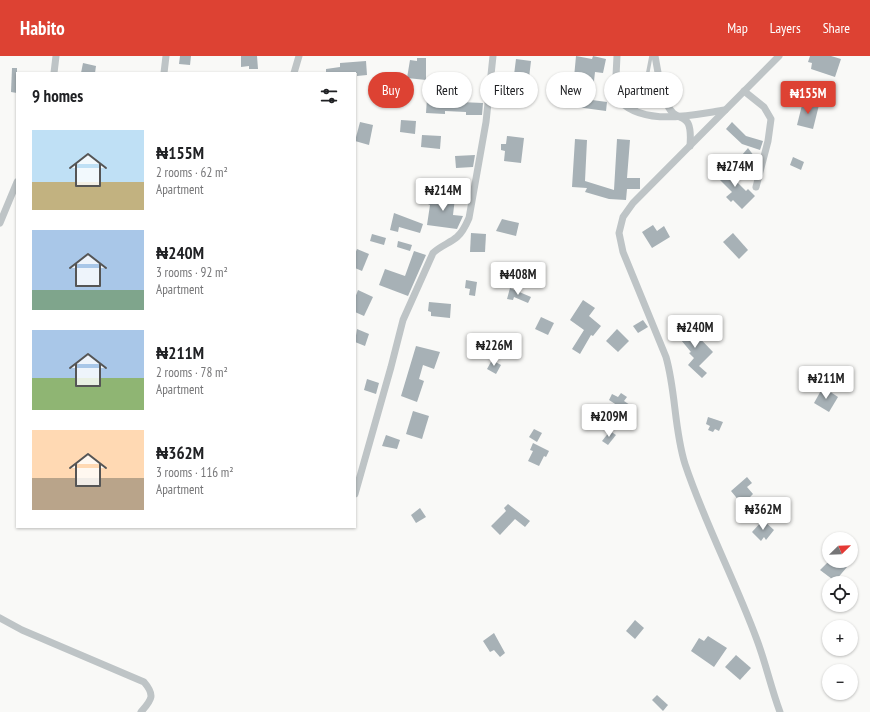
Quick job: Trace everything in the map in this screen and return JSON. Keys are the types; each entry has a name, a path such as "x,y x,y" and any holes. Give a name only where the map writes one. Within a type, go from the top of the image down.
{"street":[{"path":"54,72 56,56"},
{"path":"164,72 166,56"},
{"path":"294,72 299,56"},
{"path":"356,490 403,320 433,253 439,247 457,237 464,229 469,218 486,122 493,56"},
{"path":"617,56 614,96 620,103 634,111 649,116 678,116 725,110"},
{"path":"654,56 666,102 670,111 684,118 690,125 690,146"},
{"path":"779,56 633,203 623,217 619,233 623,252 671,372 677,431 685,462 700,504 757,640 780,712"},
{"path":"744,91 764,107 771,119 768,141 756,187"},
{"path":"0,223 16,184"},
{"path":"0,618 22,630 144,682 150,689 151,701 141,712"}],"lane":[{"path":"634,111 643,97 651,56"}],"building":[{"path":"180,56 191,56 190,65 179,64"},
{"path":"241,56 257,56 258,69 249,69 249,66 241,67"},
{"path":"576,56 592,59 593,56 606,59 603,73 575,72"},
{"path":"810,56 831,56 841,59 835,77 811,69 812,63 808,62"},
{"path":"417,58 426,58 426,72 422,72 422,80 414,79 414,72 408,72 410,60 417,61"},
{"path":"516,59 531,61 530,72 514,72"},
{"path":"366,61 367,75 357,76 356,72 326,72 326,69 340,67 340,63"},
{"path":"83,63 96,66 95,72 81,72"},
{"path":"12,68 17,68 16,93 11,92"},
{"path":"596,101 604,102 604,108 606,108 606,111 584,108 596,108"},
{"path":"803,101 819,105 813,129 797,125"},
{"path":"472,103 480,103 480,108 483,108 482,115 466,115 466,112 445,111 445,114 426,113 426,108 472,108"},
{"path":"401,120 416,121 415,134 400,132"},
{"path":"360,122 373,125 369,145 356,141"},
{"path":"732,122 746,136 763,141 760,150 742,144 726,129"},
{"path":"422,135 441,136 440,149 421,147"},
{"path":"507,136 524,138 521,163 504,161 505,151 501,150 501,144 506,144"},
{"path":"575,139 587,140 585,181 614,190 617,139 630,140 627,178 640,178 640,189 627,189 626,200 609,199 585,192 587,188 572,187"},
{"path":"748,148 757,160 753,164 742,155"},
{"path":"475,155 473,167 456,168 455,156"},
{"path":"793,157 804,162 801,170 790,165"},
{"path":"724,165 735,176 733,178 746,191 748,189 755,196 742,209 733,200 731,202 726,197 732,192 716,176 718,174 717,172"},
{"path":"429,193 455,198 453,215 463,216 457,229 427,225 430,205 428,204"},
{"path":"394,213 423,224 420,233 399,227 398,232 390,230"},
{"path":"502,219 519,223 516,236 496,231"},
{"path":"653,225 657,231 664,226 670,237 652,248 642,232"},
{"path":"471,233 486,234 485,252 470,252"},
{"path":"733,233 748,250 739,259 723,242"},
{"path":"372,234 386,238 384,245 370,241"},
{"path":"398,241 412,245 410,251 397,247"},
{"path":"357,249 369,254 362,271 356,268"},
{"path":"414,251 426,255 408,296 379,285 385,269 405,276"},
{"path":"466,280 477,282 475,296 469,295 470,289 465,288"},
{"path":"510,288 531,297 528,303 514,297 513,300 507,299"},
{"path":"358,290 373,297 364,316 356,312 356,295"},
{"path":"583,300 595,308 589,316 601,326 593,336 591,335 580,354 572,349 584,330 570,320"},
{"path":"429,302 451,304 450,318 431,316 431,312 428,311"},
{"path":"541,317 554,323 548,335 535,329"},
{"path":"643,320 648,327 638,333 633,326"},
{"path":"687,325 713,352 699,366 707,373 702,378 688,365 694,358 676,334"},
{"path":"357,329 369,334 365,346 356,342"},
{"path":"617,329 629,341 618,352 606,341"},
{"path":"416,346 440,352 434,369 423,365 419,379 424,381 417,402 401,396"},
{"path":"492,360 501,365 496,374 487,369"},
{"path":"367,379 379,383 376,394 364,390"},
{"path":"823,387 838,397 829,412 814,403"},
{"path":"621,393 627,397 624,401 630,405 626,411 609,400 612,394 618,397"},
{"path":"413,411 429,416 422,439 406,434"},
{"path":"708,417 723,422 719,431 715,429 713,432 708,430 710,426 706,424"},
{"path":"534,429 542,433 537,442 529,437"},
{"path":"610,431 616,435 608,445 602,441"},
{"path":"386,435 400,440 397,449 382,446"},
{"path":"533,443 549,451 546,457 544,456 539,466 528,461 533,451 530,450"},
{"path":"747,477 752,483 747,487 753,494 744,503 741,500 740,502 731,491"},
{"path":"508,504 530,521 525,527 515,519 500,535 491,526 506,511 504,508"},
{"path":"420,508 426,517 416,523 411,515"},
{"path":"763,520 774,530 766,540 764,537 761,541 752,532"},
{"path":"822,568 846,568 839,576 828,576 820,570"},
{"path":"635,620 644,628 635,639 626,631"},
{"path":"494,633 505,653 500,657 494,650 490,652 483,641"},
{"path":"708,636 727,648 714,667 691,651 699,638 704,641"},
{"path":"736,655 751,668 740,680 725,667"},
{"path":"657,695 668,705 663,711 652,700"}]}
